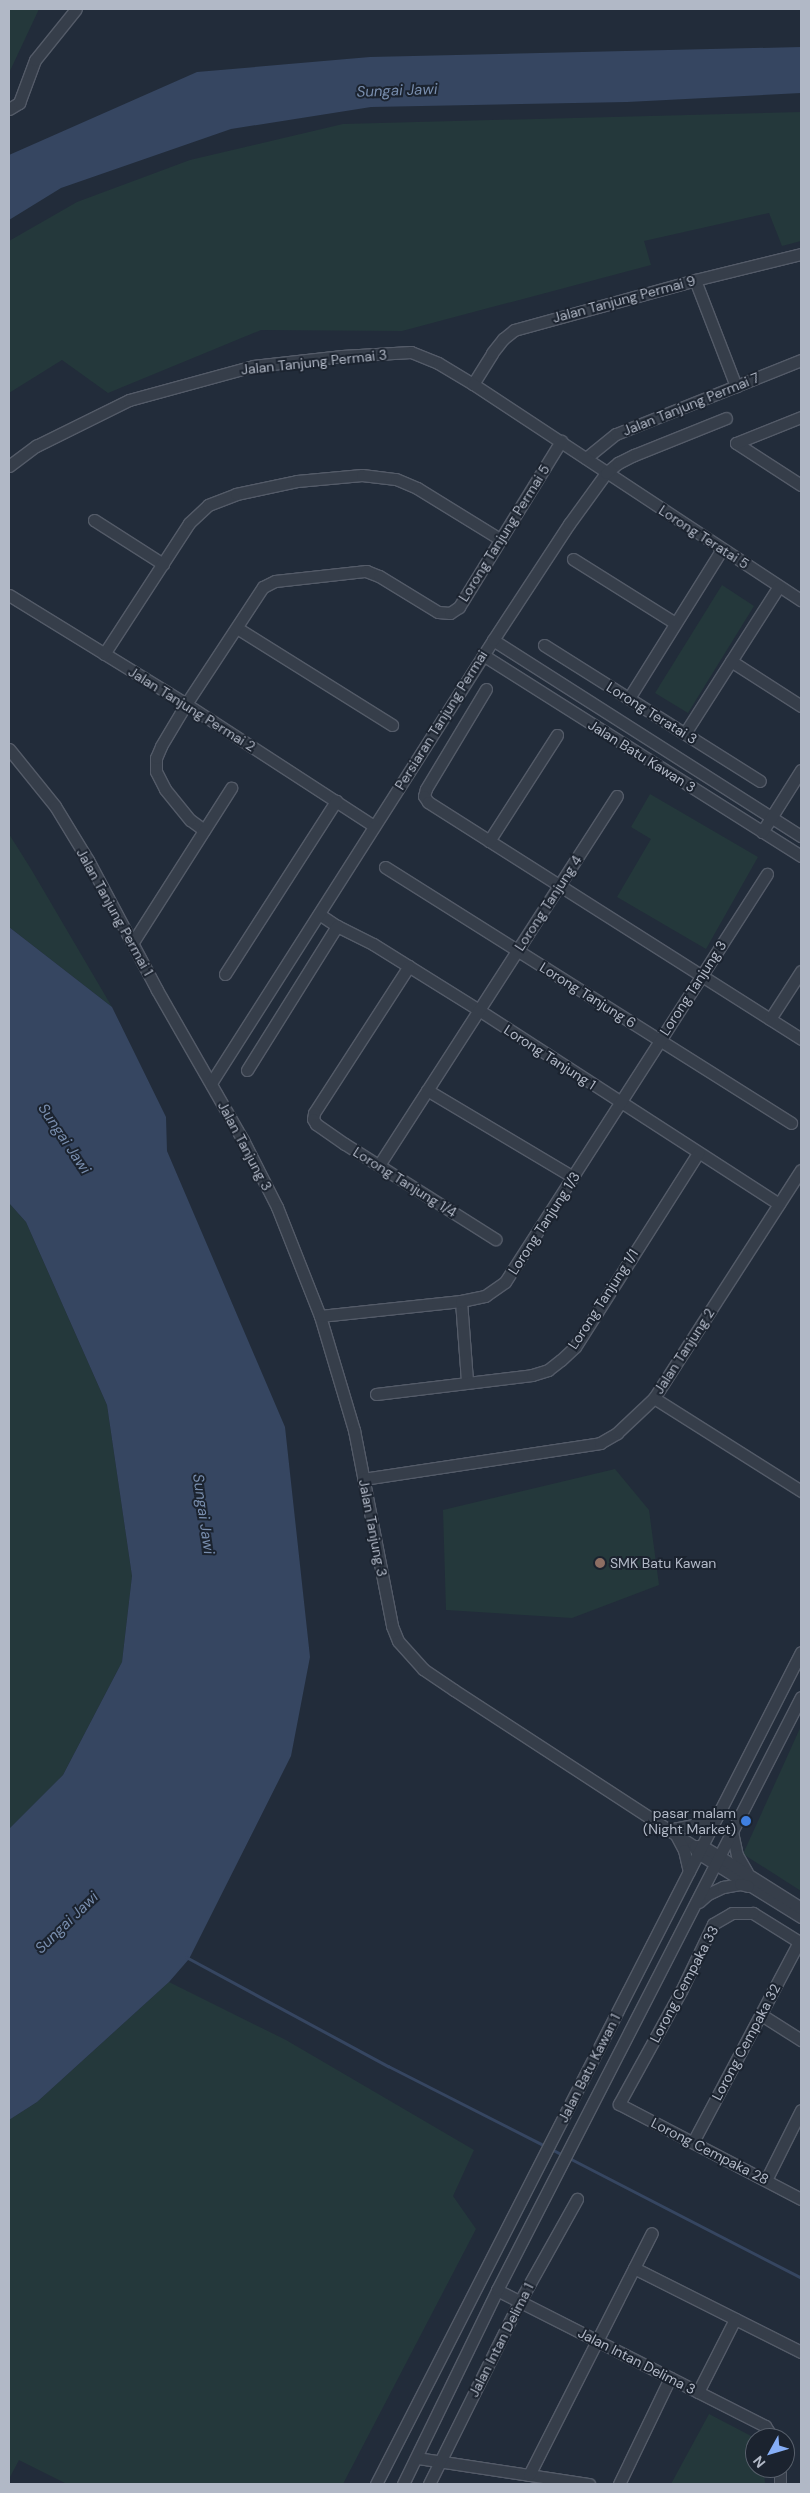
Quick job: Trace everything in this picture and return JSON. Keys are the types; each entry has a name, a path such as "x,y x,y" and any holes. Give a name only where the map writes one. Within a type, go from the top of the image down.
{"street":[{"path":"9,109 19,103 35,60 76,9"},
{"name":"Jalan Tanjung Permai 9","path":"473,384 492,353 503,339 514,330 695,280 801,254"},
{"path":"695,280 736,386"},
{"name":"Jalan Tanjung Permai 3","path":"9,466 36,446 129,400 253,366 342,356 411,352 438,364 473,384 561,441 606,473"},
{"name":"Jalan Tanjung Permai 7","path":"586,458 616,434 801,360"},
{"path":"801,417 736,443 801,485"},
{"name":"Persiaran Tanjung Permai","path":"211,1082 483,655 569,524 606,473 618,463 634,454 726,418"},
{"name":"Lorong Tanjung Permai 5","path":"204,830 190,820 176,805 156,771 156,758 186,704 263,587 275,581 356,571 372,573 438,612 450,613 458,607 561,441"},
{"name":"Lorong Teratai 5","path":"606,473 801,600"},
{"path":"104,654 190,523 199,511 216,501 297,481 362,475 390,478 408,484 500,540"},
{"path":"94,520 163,564"},
{"path":"629,698 722,549"},
{"path":"574,559 675,623"},
{"path":"685,733 779,586"},
{"name":"Jalan Tanjung Permai 2","path":"9,595 186,704 374,826"},
{"path":"237,628 392,725"},
{"name":"Jalan Batu Kawan 3","path":"493,640 801,836"},
{"name":"Lorong Teratai 3","path":"544,645 760,781"},
{"name":"Jalan Batu Kawan 3","path":"483,655 801,856"},
{"path":"731,660 801,706"},
{"path":"486,689 426,789 424,796 428,802 801,1039"},
{"path":"489,841 557,735"},
{"name":"Jalan Tanjung Permai 1","path":"9,750 54,806 88,860 157,990 211,1082"},
{"path":"762,832 801,770"},
{"path":"133,942 232,788"},
{"name":"Lorong Tanjung 4","path":"379,1165 617,796"},
{"path":"225,974 336,801"},
{"name":"Lorong Tanjung 6","path":"385,867 791,1122"},
{"name":"Lorong Tanjung 3","path":"620,1103 767,874"},
{"name":"Lorong Tanjung 1","path":"319,914 409,966 479,1010 620,1103 779,1204"},
{"path":"247,1070 337,926"},
{"name":"Lorong Tanjung 1/4","path":"409,966 314,1113 313,1119 316,1124 495,1238"},
{"path":"770,1019 801,971"},
{"name":"Jalan Tanjung 3","path":"211,1082 276,1207 320,1316 354,1430 392,1626 398,1641 423,1669 718,1861"},
{"path":"427,1090 573,1177"},
{"name":"Lorong Tanjung 1/3","path":"320,1316 460,1301 485,1296 505,1282 620,1103"},
{"name":"Lorong Tanjung 1/1","path":"376,1394 467,1381 532,1375 548,1370 575,1348 698,1153"},
{"name":"Jalan Tanjung 2","path":"363,1479 600,1443 617,1433 654,1398 801,1170"},
{"path":"460,1301 467,1381"},
{"path":"654,1398 801,1491"},
{"name":"Jalan Batu Kawan 1","path":"376,2484 689,1871 698,1848 717,1816 801,1652"},
{"name":"Jalan Batu Kawan 1","path":"403,2484 497,2290 801,1697"},
{"path":"689,1871 684,1850 672,1832 717,1816"},
{"path":"732,1832 737,1855 749,1874"},
{"path":"718,1861 749,1874 801,1908"},
{"path":"718,1861 754,1888 801,1917"},
{"path":"695,1904 723,1886 740,1884 754,1888"},
{"name":"Lorong Cempaka 33","path":"619,2104 682,1991 713,1924 732,1913 753,1913 800,1943"},
{"name":"Lorong Cempaka 32","path":"693,2142 760,2014 800,1943"},
{"path":"760,2014 801,2040"},
{"name":"Lorong Cempaka 28","path":"619,2104 801,2198"},
{"path":"766,2180 801,2110"},
{"name":"Jalan Intan Delima 1","path":"429,2484 520,2302 577,2198"},
{"path":"528,2475 652,2233"},
{"path":"634,2268 801,2352"},
{"name":"Jalan Intan Delima 3","path":"497,2290 766,2428"},
{"path":"698,2392 734,2318"},
{"path":"619,2484 670,2378"},
{"path":"417,2458 589,2484"}],"green space":[{"path":"9,9 39,9 9,73"},
{"path":"801,112 801,241 782,246 769,213 644,241 651,265 402,331 261,330 108,393 62,360 9,393 9,241 77,202 190,160 343,124"},
{"path":"722,585 754,606 688,713 655,693"},
{"path":"650,794 758,857 706,949 617,897 651,839 631,827"},
{"path":"9,834 31,869 112,1007 9,927"},
{"path":"9,1203 26,1222 107,1405 132,1576 122,1662 63,1775 9,1829"},
{"path":"615,1469 649,1510 659,1585 572,1618 446,1610 443,1510"},
{"path":"801,1726 801,1891 743,1854"},
{"path":"169,1982 286,2040 474,2150 453,2196 476,2229 343,2484 67,2484 19,2460 9,2479 9,2120 37,2102"},
{"path":"709,2414 745,2433 745,2478 765,2478 765,2484 671,2484"}],"water":[{"name":"Sungai Jawi","path":"801,47 801,93 627,102 371,107 231,129 61,188 9,220 9,155 197,72 370,57"},
{"name":"Sungai Jawi","path":"9,927 112,1007 166,1117 167,1151 285,1427 310,1657 291,1756 189,1959 169,1982 37,2102 9,2120 9,1829 63,1775 122,1662 132,1576 107,1405 26,1222 9,1203"}],"waterway":[{"path":"186,1957 388,2066 545,2146"},
{"path":"551,2149 563,2155"},
{"path":"569,2158 801,2278"}],"place":[{"name":"SMK Batu Kawan","path":"600,1563"},
{"name":"pasar malam (Night Market)","path":"746,1821"}]}
